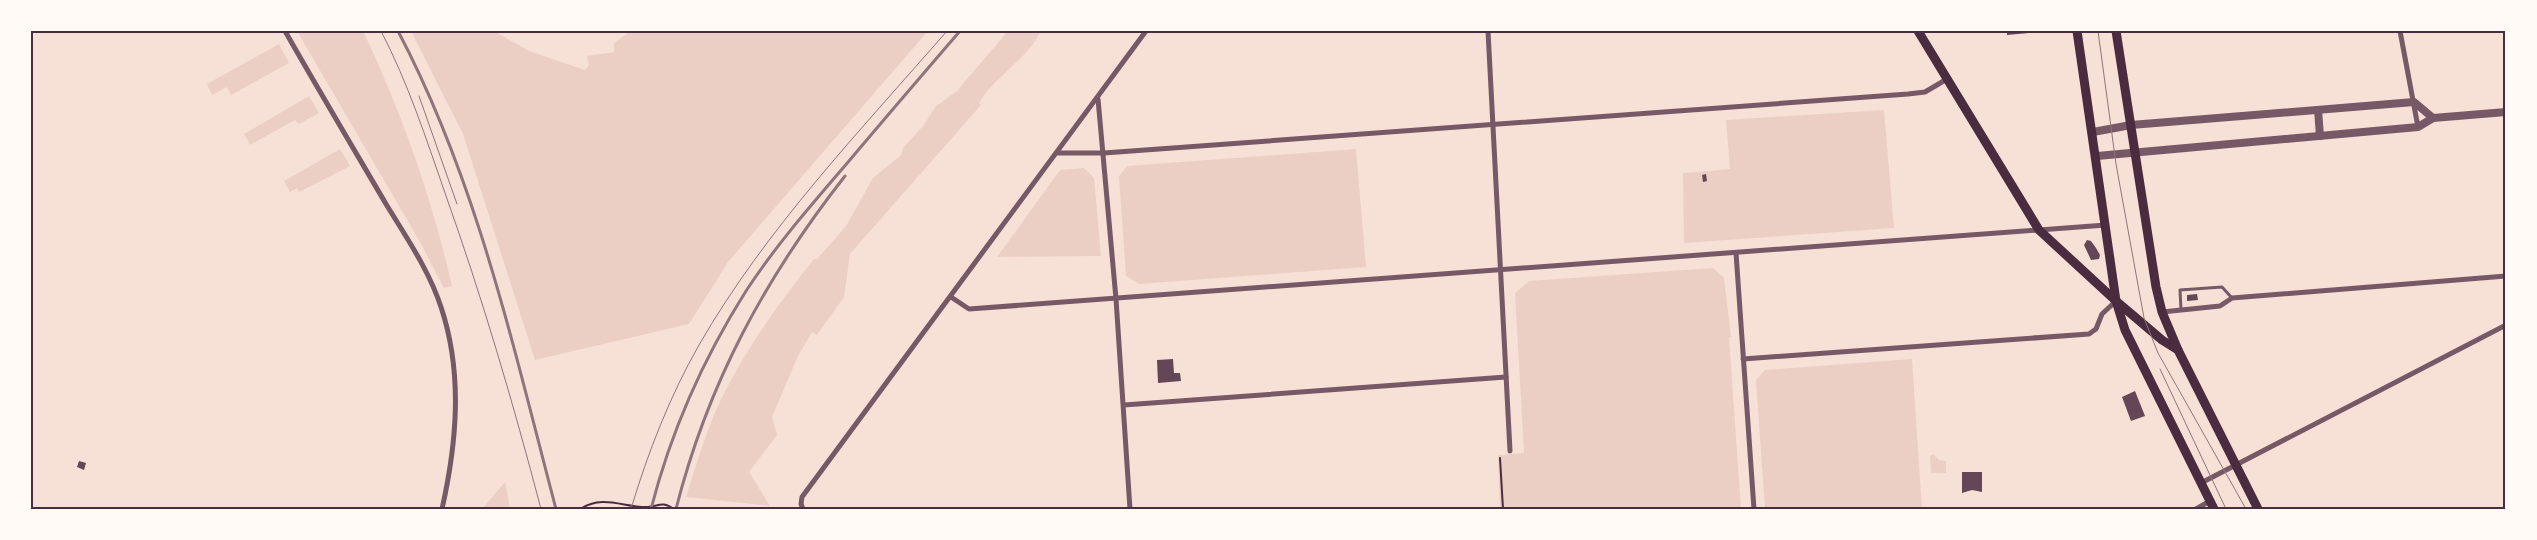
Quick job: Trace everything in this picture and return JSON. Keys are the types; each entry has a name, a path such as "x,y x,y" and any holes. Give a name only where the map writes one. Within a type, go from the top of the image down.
{"main road":[{"path":"1918,31 2039,230 2116,302 2162,340 2178,350"},
{"path":"2077,31 2097,156 2116,302 2125,330 2212,505"},
{"path":"2116,31 2156,287 2162,312 2178,350 2258,509"}],"street":[{"path":"284,31 417,256 441,307 453,360 455,415 451,465 442,509"},
{"path":"802,507 802,497 807,490 1098,99 1146,31"},
{"path":"1488,31 1510,451"},
{"path":"2400,31 2418,127"},
{"path":"1058,153 1104,154 1925,92 1947,79"},
{"path":"1098,99 1116,299 1130,509"},
{"path":"2093,132 2131,125 2414,102 2433,118"},
{"path":"2318,110 2320,136"},
{"path":"2097,156 2418,127 2433,118 2506,112"},
{"path":"951,297 969,309 2106,226"},
{"path":"1736,253 1754,509"},
{"path":"2162,312 2220,306 2232,298 2506,276"},
{"path":"1743,359 2089,334 2096,329 2102,314 2116,302"},
{"path":"2201,483 2506,325"},
{"path":"1124,405 1506,377"},
{"path":"2196,509 2212,505"}],"lane":[{"path":"2181,310 2180,290 2222,287 2232,298"}],"path":[{"path":"1500,458 1503,509"},
{"path":"580,509 591,504 606,501 649,507 658,503 669,505 673,509"},
{"path":"685,509 702,509"}],"shaded area":[{"path":"297,31 363,31 391,93 415,156 452,286 444,288 420,242"},
{"path":"411,31 494,31 529,51 585,70 589,65 587,56 614,52 614,43 631,31 928,31 728,262 689,324 535,360 463,134"},
{"path":"1008,31 1041,31 1028,51 993,84 979,103 981,105 850,254 844,297 817,335 812,332 798,356 772,417 777,435 749,472 770,506 686,497 716,410 748,351 773,313 814,259 817,259 846,226 873,178 901,155 903,148 923,126 936,106 956,92"},
{"path":"279,44 289,63 231,95 227,87 212,95 207,84"},
{"path":"309,96 319,113 299,124 295,120 250,145 244,134"},
{"path":"1884,110 1894,228 1684,243 1683,173 1730,169 1726,120"},
{"path":"340,149 350,166 299,192 297,188 290,192 284,181"},
{"path":"1356,149 1366,267 1139,284 1126,276 1119,176 1127,166"},
{"path":"1084,168 1094,178 1101,256 997,257 1060,170"},
{"path":"1713,268 1724,278 1731,337 1729,337 1741,509 1500,509 1498,455 1524,453 1515,293 1529,281"},
{"path":"1912,359 1922,509 1765,509 1756,380 1765,370"},
{"path":"1933,454 1939,460 1946,461 1946,473 1931,473 1930,456"},
{"path":"505,482 510,509 482,509"}],"building":[{"path":"2007,31 2029,31 2029,33 2007,35"},
{"path":"1706,174 1707,181 1703,182 1702,175"},
{"path":"2087,240 2091,241 2096,248 2100,255 2099,259 2091,260 2084,245"},
{"path":"2197,294 2198,300 2187,301 2187,295"},
{"path":"1173,359 1174,373 1180,373 1181,381 1158,383 1157,360"},
{"path":"2135,391 2145,416 2131,421 2122,397"},
{"path":"79,461 86,463 84,470 77,467"},
{"path":"1962,472 1982,472 1982,492 1972,490 1962,493"}],"tram line":[{"path":"381,31 416,111 459,232 496,350 541,509"},
{"path":"631,509 652,446 669,404 688,364 725,303 753,261 815,182 947,31"},
{"path":"2098,31 2116,164 2144,318 2158,353 2246,509"},
{"path":"419,96 457,204"},
{"path":"2160,369 2226,509"}],"railway":[{"path":"398,31 426,88 450,146 491,265 556,509"},
{"path":"651,509 668,452 690,396 702,369 746,291 795,224 960,31"},
{"path":"676,509 689,463 705,418 722,375 742,334 789,253 845,176"}]}
